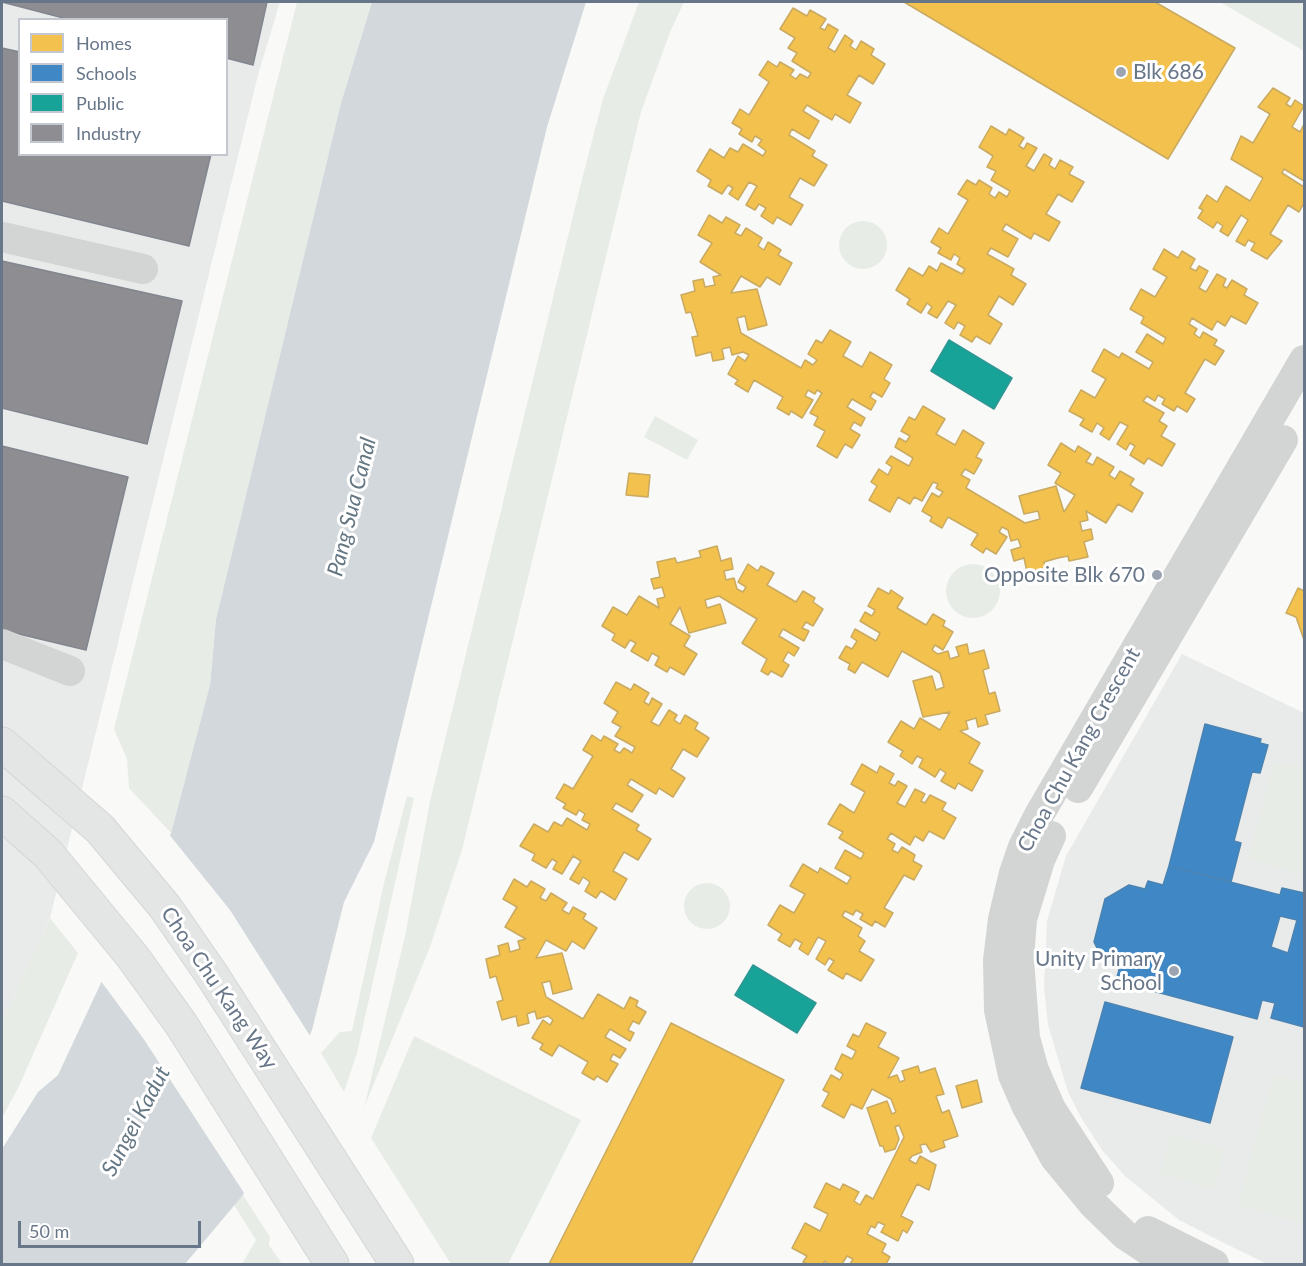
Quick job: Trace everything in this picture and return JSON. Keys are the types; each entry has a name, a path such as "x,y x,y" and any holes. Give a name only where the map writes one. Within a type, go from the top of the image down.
{"main road":[{"name":"Choa Chu Kang Way","path":"2,744 100,829 165,907 206,965 397,1264"},
{"path":"2,813 48,854 132,956 181,1024 332,1264"}],"street":[{"path":"2,237 143,269"},
{"name":"Choa Chu Kang Crescent","path":"1169,1264 1125,1235 1094,1204 1055,1158 1026,1105 1013,1075 999,1010 998,960 1004,919 1014,873 1023,847 1039,814 1305,360"},
{"name":"Choa Chu Kang Crescent","path":"1214,1264 1136,1224 1102,1188 1051,1109 1034,1070 1025,1038 1020,971 1022,919 1040,860 1057,824 1305,403"},
{"path":"2,644 70,671"}],"shaded area":[{"path":"2,2 280,2 258,75 50,918 2,1023"},
{"path":"297,2 372,2 341,103 216,619 210,685 171,833 129,788 127,759 114,729"},
{"path":"639,2 684,2 670,32 641,112 462,850 430,947 364,1108 405,936 430,801 582,179 603,99"},
{"path":"1220,2 1304,2 1304,51"},
{"path":"863,221 880,228 887,245 880,262 863,269 846,262 839,245 846,228"},
{"path":"655,416 698,440 687,460 644,437"},
{"path":"968,564 978,564 988,568 996,576 1000,591 996,606 988,614 978,618 968,618 958,614 950,606 946,596 946,586 950,576 958,568"},
{"name":"Unity Primary School","path":"1182,654 1304,713 1304,1264 1267,1264 1179,1220 1126,1177 1102,1150 1068,1092 1048,1025 1044,987 1047,921 1066,856"},
{"path":"1274,761 1304,769 1304,860 1301,873 1248,859"},
{"path":"407,796 414,798 357,1053 344,1092 321,1053 340,1032 352,1031 384,883"},
{"path":"707,883 723,890 730,906 723,922 707,929 691,922 684,906 691,890"},
{"path":"50,918 78,953 19,1086 2,1118 2,1023"},
{"path":"414,1036 581,1120 508,1264 451,1264 371,1138"},
{"path":"1273,1075 1304,1083 1304,1223 1238,1206"},
{"path":"1171,1134 1224,1149 1214,1189 1160,1174"},
{"path":"243,1195 270,1237 269,1245 282,1264 242,1264 256,1240 234,1205"}],"water":[{"path":"372,2 586,2 547,127 374,842 344,902 312,1030 243,1195 185,1264 2,1264 2,1149 38,1092 58,1075 171,833 210,685 216,619 341,103"}],"pier":[{"path":"168,833 230,910 312,1039 246,1196 143,1038 100,980"}],"building: Homes":[{"name":"Blk 686","path":"904,2 1155,2 1235,48 1168,159"},
{"path":"793,8 807,16 810,10 826,19 820,28 825,30 828,24 838,30 828,48 835,52 845,35 853,41 850,46 856,50 861,41 874,49 871,55 885,64 873,84 859,75 847,95 861,103 850,123 835,114 832,120 807,105 803,111 819,121 809,139 792,129 789,135 815,151 812,156 827,165 814,186 800,178 789,197 803,205 791,225 777,217 773,224 761,216 766,208 759,204 755,210 746,205 757,186 749,182 738,200 729,194 733,188 728,185 722,194 708,186 711,180 697,171 710,149 724,158 730,148 738,152 743,144 763,156 766,151 758,145 762,140 755,136 752,142 739,134 742,129 732,123 740,109 749,115 769,82 759,75 768,61 777,67 780,62 794,70 790,75 796,79 800,74 808,78 811,73 792,61 797,53 788,48 795,38 780,29"},
{"path":"1273,88 1290,98 1286,104 1291,107 1295,100 1304,106 1292,127 1300,132 1304,124 1304,181 1284,169 1282,173 1304,187 1304,203 1299,212 1288,205 1270,234 1282,241 1267,259 1251,250 1255,243 1248,240 1245,246 1236,241 1248,220 1241,215 1228,236 1220,231 1223,226 1217,222 1213,228 1198,218 1203,210 1199,208 1207,195 1217,202 1226,186 1250,201 1263,178 1231,159 1241,136 1253,143 1270,114 1258,107"},
{"path":"991,126 1006,135 1009,129 1024,138 1019,146 1024,149 1027,143 1037,148 1026,166 1034,171 1044,154 1052,159 1049,165 1055,169 1060,160 1073,167 1069,174 1084,182 1072,202 1058,194 1046,214 1060,222 1049,241 1034,233 1031,239 1006,224 1002,230 1018,239 1008,257 991,248 987,254 1014,269 1011,275 1026,284 1013,305 999,296 988,315 1002,324 990,344 976,336 972,342 960,335 965,326 958,322 954,329 945,323 956,305 948,301 937,318 928,313 932,307 927,303 921,313 907,304 910,299 896,290 909,268 923,276 929,266 937,271 941,263 962,274 965,269 957,264 960,258 954,254 951,260 938,253 941,248 931,242 939,228 948,234 968,200 958,194 967,180 976,185 979,180 992,188 989,194 995,198 999,192 1007,197 1010,191 991,180 996,171 987,167 993,156 979,147"},
{"path":"709,215 722,223 726,217 740,225 735,233 741,236 746,228 762,238 758,246 764,250 768,242 781,250 778,255 792,263 780,285 767,277 760,287 741,276 731,293 757,289 767,325 748,330 745,316 737,318 741,333 801,368 805,360 813,365 817,360 808,354 816,340 822,343 830,330 851,342 843,356 862,367 870,352 892,365 884,379 890,383 882,397 873,392 870,397 876,401 871,410 852,399 847,407 865,418 861,426 854,422 850,429 860,435 852,448 845,444 837,458 817,446 825,431 814,425 818,417 810,413 822,393 817,390 815,394 808,390 805,396 813,400 802,418 791,411 789,415 777,408 783,397 754,380 748,392 735,384 738,380 728,374 738,356 745,361 749,355 743,352 732,355 730,347 722,349 724,359 713,361 711,352 696,356 692,337 698,336 691,312 686,313 681,295 695,291 693,281 703,279 705,287 715,285 713,277 721,275 700,262 712,243 698,235"},
{"path":"1164,249 1178,258 1182,251 1195,259 1190,268 1196,271 1199,266 1208,271 1199,288 1206,292 1217,274 1226,279 1223,286 1227,288 1232,280 1247,289 1244,295 1258,303 1246,324 1231,316 1225,326 1217,321 1212,330 1192,318 1189,324 1197,329 1194,334 1200,338 1203,332 1217,340 1214,345 1224,351 1215,365 1205,359 1185,393 1195,399 1187,412 1177,406 1174,411 1162,404 1165,399 1158,395 1155,401 1147,396 1143,401 1164,413 1159,421 1167,426 1161,436 1175,444 1162,466 1148,458 1144,464 1130,455 1135,446 1130,443 1126,450 1117,444 1128,426 1120,422 1109,440 1100,434 1104,428 1097,423 1092,432 1080,425 1084,419 1069,411 1081,390 1095,398 1106,379 1092,371 1104,349 1119,358 1122,353 1149,369 1153,362 1136,352 1147,334 1163,344 1166,338 1141,323 1144,317 1130,309 1141,289 1155,297 1167,277 1153,269"},
{"path":"923,406 945,419 936,434 955,445 963,430 984,443 976,457 982,460 974,474 965,469 961,475 970,480 966,488 1025,523 1040,519 1038,511 1024,514 1019,496 1056,486 1064,512 1075,495 1055,483 1061,473 1048,465 1061,443 1075,452 1078,446 1091,454 1086,462 1093,465 1097,457 1114,467 1109,475 1115,479 1120,471 1134,479 1130,485 1143,493 1132,512 1118,504 1106,523 1086,511 1088,520 1080,522 1082,531 1091,529 1093,539 1084,542 1088,557 1069,561 1068,556 1058,558 1044,562 1045,568 1027,572 1024,558 1014,561 1011,550 1021,547 1018,539 1011,541 1008,530 1002,527 999,532 1007,537 996,554 986,548 983,553 971,545 978,534 948,517 942,528 930,521 932,517 922,511 932,493 939,497 943,492 936,488 938,484 933,482 922,501 914,497 910,504 898,497 890,512 869,500 877,486 871,482 879,469 888,475 892,467 886,463 891,456 909,466 913,458 895,447 899,438 906,442 910,436 901,431 909,417 915,420"},
{"path":"629,473 650,475 648,497 626,495"},
{"path":"717,546 721,561 731,558 733,569 724,571 726,580 734,578 737,589 743,592 746,587 738,582 748,564 758,571 761,566 774,573 767,585 796,602 803,591 815,598 813,602 823,609 813,626 806,622 802,628 809,631 804,641 783,629 779,636 799,648 794,656 788,652 783,661 789,665 782,677 771,671 768,675 761,671 767,659 742,643 757,619 719,596 705,600 707,608 720,604 726,623 689,633 680,607 670,624 690,636 684,646 697,654 684,675 670,667 667,672 655,665 659,657 652,653 648,661 631,651 636,643 630,640 625,648 612,640 615,634 602,626 613,607 627,615 639,596 659,608 657,599 665,597 662,587 654,589 651,579 660,577 657,562 675,558 677,563 701,557 699,551"},
{"path":"878,588 889,594 891,590 903,598 897,608 926,625 933,614 945,621 943,626 953,632 943,650 935,645 932,650 938,654 948,651 950,659 959,656 956,647 967,644 969,654 984,650 989,668 983,670 989,694 995,692 1000,711 985,715 988,724 978,727 976,718 966,721 968,729 960,731 980,743 969,763 983,771 972,791 958,783 955,789 941,781 946,773 940,769 935,777 919,767 923,759 917,756 912,764 900,756 903,751 888,742 901,721 914,729 920,718 940,730 950,712 923,717 913,681 932,676 936,690 944,687 940,673 902,651 888,677 862,662 855,673 848,669 850,664 839,658 846,646 852,649 857,641 851,637 855,629 876,641 880,633 860,621 865,612 872,616 875,610 868,606"},
{"path":"1298,588 1304,591 1304,640 1296,617 1286,613"},
{"path":"616,682 631,690 634,684 649,693 644,702 649,705 652,698 662,704 651,722 659,726 669,710 677,715 674,720 680,724 685,715 698,723 695,729 709,738 697,757 683,749 671,769 685,778 673,797 659,788 656,794 631,779 627,785 643,795 632,812 616,803 612,809 639,825 636,830 651,839 638,860 624,852 613,871 627,879 615,900 601,891 596,898 585,891 590,882 583,877 579,884 570,879 581,861 573,856 562,874 553,869 557,862 552,859 546,868 532,860 535,854 520,846 534,824 548,832 554,822 562,826 567,818 587,830 590,824 582,820 585,814 579,810 576,815 563,808 566,804 556,798 564,784 573,789 593,756 583,750 592,735 601,741 604,736 618,744 614,750 620,753 624,748 632,753 635,747 615,736 621,727 612,722 618,712 604,703"},
{"path":"862,764 877,773 880,766 894,774 889,783 895,786 898,781 907,786 897,803 905,807 915,789 925,794 921,801 925,803 930,795 946,803 942,810 956,818 944,839 929,831 923,841 915,836 910,845 891,833 887,839 895,844 892,850 898,853 902,847 915,855 913,861 922,866 914,880 904,875 884,908 893,913 885,927 875,921 872,926 860,919 863,914 856,910 853,915 845,911 842,916 862,928 858,936 865,941 859,951 874,960 861,981 846,973 843,979 828,970 834,961 829,958 825,965 816,959 826,941 818,937 808,955 799,949 802,943 795,939 790,947 778,940 782,934 768,925 780,905 794,913 805,894 790,886 803,864 818,873 820,868 847,884 851,877 835,868 845,850 861,859 864,853 839,838 843,832 828,824 840,804 854,813 865,792 851,784"},
{"path":"514,879 527,887 531,881 545,889 540,898 546,901 551,893 567,903 562,910 569,914 573,907 586,914 583,919 597,928 584,949 572,941 566,951 546,940 536,958 562,953 572,989 553,994 550,981 542,983 546,997 583,1019 598,994 624,1009 630,997 638,1001 636,1006 646,1012 639,1024 633,1021 628,1030 634,1033 630,1041 610,1029 605,1037 626,1049 620,1058 613,1054 610,1060 618,1064 607,1082 597,1076 594,1080 582,1073 588,1062 559,1045 552,1056 540,1049 543,1044 532,1038 543,1020 550,1025 553,1020 548,1016 537,1019 535,1011 527,1014 529,1023 518,1026 516,1016 502,1020 497,1002 503,1000 496,976 490,978 486,959 500,955 498,946 508,943 510,952 520,949 518,941 526,939 505,927 517,907 503,899"},
{"path":"671,1023 784,1080 691,1264 549,1264"},
{"path":"866,1023 886,1033 878,1047 899,1058 888,1078 897,1075 900,1082 905,1080 902,1071 918,1066 920,1073 935,1068 944,1094 936,1096 942,1113 949,1110 958,1136 943,1141 945,1147 931,1152 926,1144 920,1145 922,1152 912,1156 909,1160 916,1164 920,1156 936,1165 929,1190 917,1184 901,1216 913,1222 907,1233 903,1230 898,1241 881,1232 885,1225 878,1222 875,1228 871,1226 867,1234 886,1244 882,1252 890,1257 886,1264 850,1264 853,1259 847,1256 842,1264 828,1264 825,1261 823,1264 808,1264 803,1262 807,1256 792,1248 805,1223 820,1231 828,1214 814,1207 826,1183 840,1190 843,1184 859,1192 854,1201 860,1205 866,1195 873,1199 904,1137 899,1125 895,1127 899,1139 895,1149 885,1152 883,1146 880,1146 867,1108 887,1101 892,1114 896,1112 891,1099 872,1089 862,1109 851,1104 844,1118 822,1106 829,1093 823,1090 831,1075 840,1080 843,1074 835,1069 842,1054 852,1059 856,1051 847,1046 853,1034 859,1037"},
{"path":"977,1080 982,1102 962,1108 956,1086"}],"building: Schools":[{"path":"1205,724 1261,739 1260,743 1268,745 1260,773 1252,772 1234,841 1241,843 1231,882 1169,866"},
{"path":"1169,866 1280,895 1282,888 1304,893 1304,1027 1271,1018 1275,1003 1262,1000 1257,1019 1116,981 1120,966 1104,962 1094,942 1105,899 1129,885 1145,889 1148,881 1163,885","holes":["1280,916 1297,920 1288,953 1271,947"]},
{"path":"1105,1002 1233,1037 1210,1123 1081,1088"}],"building: Public":[{"path":"949,340 1012,378 994,409 931,371"},
{"path":"753,965 816,1003 797,1033 735,995"}],"building: Industry":[{"path":"2,2 267,2 253,65 228,59 228,18 63,18"},
{"path":"2,48 18,52 18,156 211,156 189,246 2,201"},
{"path":"2,261 182,301 147,444 2,408"},
{"path":"2,446 128,477 86,650 2,630"}],"place":[{"name":"Blk 686","path":"1121,72"},
{"name":"Opposite Blk 670","path":"1157,575"},
{"name":"Unity Primary School","path":"1174,971"}],"water label":[{"name":"Pang Sua Canal","path":"352,507"},
{"name":"Sungei Kadut","path":"136,1121"}]}
